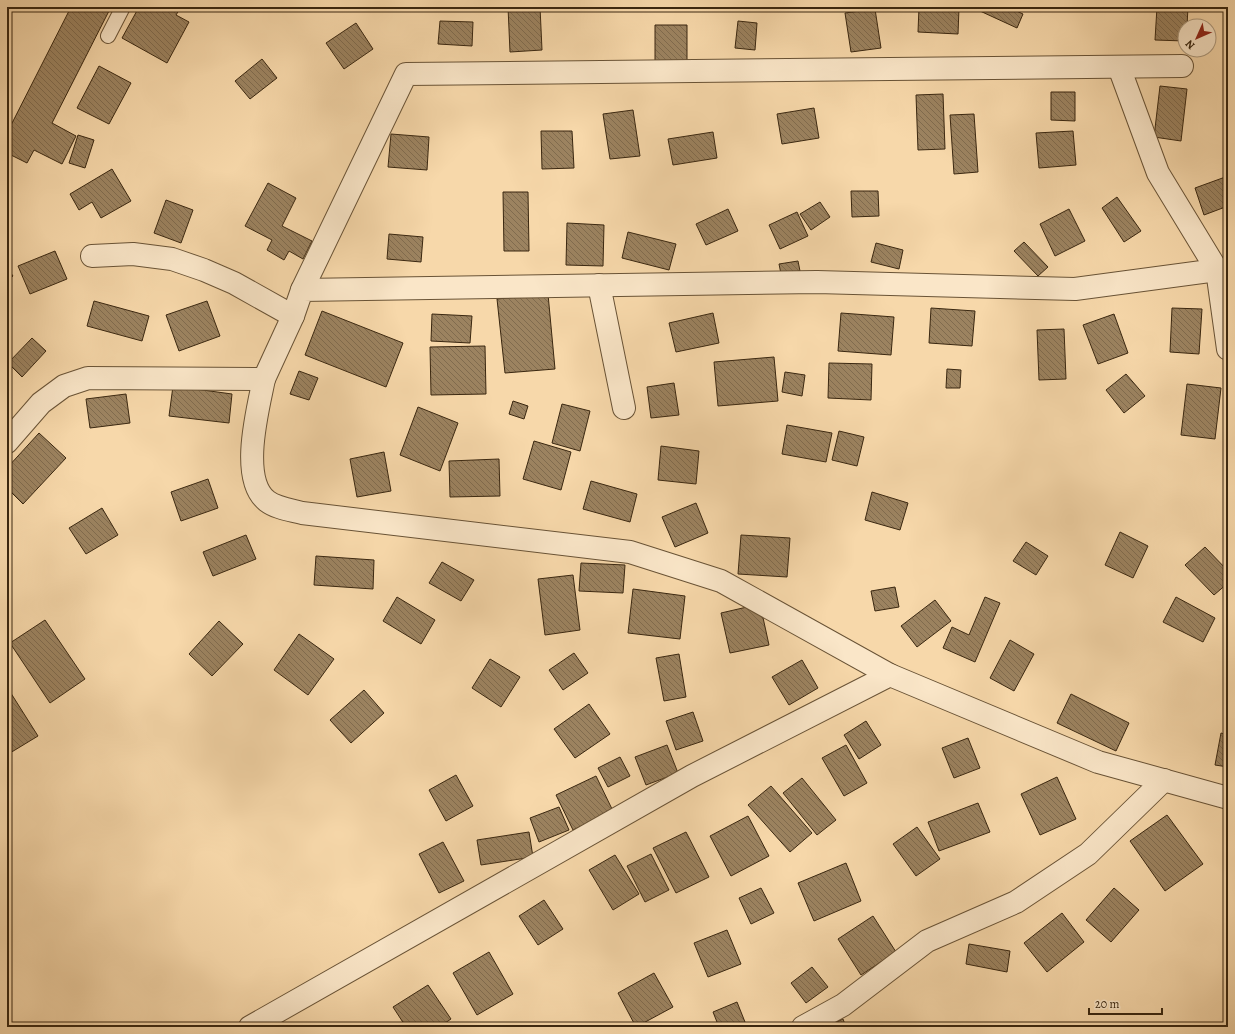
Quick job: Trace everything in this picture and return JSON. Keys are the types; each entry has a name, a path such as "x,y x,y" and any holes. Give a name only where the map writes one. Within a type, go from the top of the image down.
{"street":[{"path":"1182,66 406,74 302,290 293,316 264,379 253,432 253,466 254,480 259,493 268,501 277,506 302,512 630,552 721,581 890,676 1098,762 1228,798"},
{"path":"1119,67 1158,173 1217,270 1228,349"},
{"path":"92,256 133,254 172,259 204,270 234,283 293,316"},
{"path":"302,290 817,282 1075,289 1217,270"},
{"path":"599,285 624,408"},
{"path":"8,439 41,403 64,386 88,378 264,379"},
{"path":"250,1027 692,776 890,676"},
{"path":"803,1027 843,1004 927,940 1016,902 1088,854 1164,780"}],"lane":[{"path":"108,36 123,7"}],"building":[{"path":"71,7 111,7 52,123 76,136 62,164 34,150 27,163 7,153 7,133"},
{"path":"139,7 181,7 176,15 189,22 167,63 122,38"},
{"path":"508,7 540,7 542,50 510,52"},
{"path":"919,7 959,8 958,34 918,32"},
{"path":"982,7 1008,7 1023,14 1017,28 980,11"},
{"path":"1157,7 1188,7 1187,18 1177,18 1177,41 1155,40"},
{"path":"875,9 881,48 851,52 845,13"},
{"path":"440,21 473,22 472,46 438,44"},
{"path":"738,21 757,23 755,50 735,48"},
{"path":"356,23 373,49 344,69 326,43"},
{"path":"655,25 687,25 687,64 655,63"},
{"path":"262,59 277,78 250,99 235,81"},
{"path":"99,66 131,83 109,124 77,108"},
{"path":"1160,86 1187,89 1181,141 1154,137"},
{"path":"1051,92 1075,92 1075,121 1051,120"},
{"path":"943,94 945,149 918,150 916,95"},
{"path":"814,108 819,138 782,144 777,114"},
{"path":"633,110 640,156 610,159 603,114"},
{"path":"974,114 978,172 954,174 950,115"},
{"path":"541,131 572,131 574,168 542,169"},
{"path":"1073,131 1076,165 1039,168 1036,133"},
{"path":"713,132 717,158 673,165 668,139"},
{"path":"391,134 429,137 427,170 388,167"},
{"path":"78,135 94,140 85,168 69,163"},
{"path":"112,169 131,201 101,218 92,202 79,210 70,194"},
{"path":"1228,176 1228,206 1204,215 1195,188"},
{"path":"268,183 296,198 282,226 312,241 303,259 289,251 284,260 267,250 272,240 245,226"},
{"path":"851,191 878,191 879,216 852,217"},
{"path":"503,192 528,192 529,251 504,251"},
{"path":"1117,197 1141,231 1124,242 1102,208"},
{"path":"166,200 193,210 181,243 154,233"},
{"path":"820,202 830,217 811,230 800,214"},
{"path":"728,209 738,231 706,245 696,224"},
{"path":"1069,209 1085,241 1055,256 1040,224"},
{"path":"797,212 808,236 780,249 769,225"},
{"path":"567,223 604,225 603,266 566,265"},
{"path":"628,232 676,244 669,270 622,258"},
{"path":"389,234 423,237 421,262 387,259"},
{"path":"1024,242 1048,267 1038,276 1014,251"},
{"path":"876,243 903,250 899,269 871,262"},
{"path":"55,251 67,279 30,294 18,266"},
{"path":"798,261 800,271 781,274 779,264"},
{"path":"7,268 13,276 7,281"},
{"path":"548,294 555,369 505,373 497,299"},
{"path":"94,301 149,316 142,341 87,326"},
{"path":"207,301 220,336 179,351 166,315"},
{"path":"931,308 975,311 972,346 929,343"},
{"path":"1172,308 1202,309 1199,354 1170,352"},
{"path":"322,311 403,343 386,387 305,355"},
{"path":"713,313 719,343 676,352 669,323"},
{"path":"841,313 894,317 891,355 838,351"},
{"path":"432,314 472,316 470,343 431,341"},
{"path":"1114,314 1128,353 1098,364 1083,325"},
{"path":"1064,329 1066,379 1039,380 1037,330"},
{"path":"32,338 46,351 22,377 8,363"},
{"path":"485,346 486,394 431,395 430,347"},
{"path":"774,357 778,401 718,406 714,362"},
{"path":"829,363 872,364 871,400 828,398"},
{"path":"947,369 961,370 960,388 946,388"},
{"path":"299,371 318,378 309,400 290,394"},
{"path":"785,372 805,375 802,396 782,392"},
{"path":"1126,374 1145,396 1124,413 1106,390"},
{"path":"674,383 679,415 651,418 647,387"},
{"path":"1187,384 1221,388 1215,439 1181,435"},
{"path":"173,386 232,394 229,423 169,416"},
{"path":"126,394 130,423 90,428 86,399"},
{"path":"513,401 528,406 524,419 509,414"},
{"path":"562,404 590,411 580,451 552,443"},
{"path":"418,407 458,423 440,471 400,455"},
{"path":"787,425 832,433 826,462 782,454"},
{"path":"839,431 864,437 857,466 832,460"},
{"path":"39,433 66,458 23,504 7,488 7,468"},
{"path":"534,441 571,452 561,490 523,479"},
{"path":"661,446 699,451 696,484 658,480"},
{"path":"384,452 391,491 357,497 350,459"},
{"path":"499,459 500,496 450,497 449,461"},
{"path":"208,479 218,508 181,521 171,492"},
{"path":"591,481 637,494 630,522 583,509"},
{"path":"872,492 908,503 900,530 865,520"},
{"path":"696,503 708,533 675,547 662,517"},
{"path":"102,508 118,535 86,554 69,528"},
{"path":"1120,532 1148,546 1133,578 1105,565"},
{"path":"246,535 256,559 213,576 203,552"},
{"path":"741,535 790,538 787,577 738,574"},
{"path":"1026,542 1048,556 1036,575 1013,561"},
{"path":"1205,547 1228,571 1228,583 1214,595 1185,565"},
{"path":"316,556 374,560 373,589 314,585"},
{"path":"442,562 474,580 461,601 429,583"},
{"path":"581,563 625,565 623,593 579,591"},
{"path":"573,575 580,630 545,635 538,579"},
{"path":"895,587 899,607 875,611 871,591"},
{"path":"633,589 685,596 680,639 628,633"},
{"path":"397,597 435,620 421,644 383,621"},
{"path":"985,597 1000,603 975,662 943,648 952,627 969,635"},
{"path":"1176,597 1215,618 1203,642 1163,622"},
{"path":"935,600 951,621 917,647 901,626"},
{"path":"760,604 769,645 730,653 721,613"},
{"path":"45,620 85,679 50,703 10,643"},
{"path":"219,621 243,644 212,676 189,654"},
{"path":"299,634 334,659 308,695 274,670"},
{"path":"1010,640 1034,654 1014,691 990,678"},
{"path":"574,653 588,673 563,690 549,670"},
{"path":"679,654 686,697 664,701 656,658"},
{"path":"490,659 520,677 501,707 472,688"},
{"path":"802,660 818,688 789,705 772,677"},
{"path":"7,687 38,736 10,753 7,748"},
{"path":"364,690 384,713 351,743 330,720"},
{"path":"1071,694 1129,723 1116,751 1057,723"},
{"path":"589,704 610,734 575,758 554,729"},
{"path":"693,712 703,741 676,750 666,721"},
{"path":"866,721 881,745 859,759 844,735"},
{"path":"1221,733 1228,735 1228,767 1215,765"},
{"path":"968,738 980,768 954,778 942,748"},
{"path":"667,745 678,773 646,785 635,757"},
{"path":"846,745 867,783 844,796 822,758"},
{"path":"620,757 630,776 608,787 598,768"},
{"path":"456,775 473,806 446,821 429,790"},
{"path":"596,776 613,811 573,830 556,795"},
{"path":"1057,777 1076,819 1040,835 1021,794"},
{"path":"802,778 836,820 817,835 783,793"},
{"path":"771,786 812,833 790,852 748,805"},
{"path":"978,803 990,832 939,851 928,822"},
{"path":"559,807 569,830 539,842 530,818"},
{"path":"1167,815 1203,864 1165,891 1130,841"},
{"path":"748,816 769,856 731,876 710,836"},
{"path":"917,827 940,859 916,876 893,844"},
{"path":"529,832 533,857 481,865 477,840"},
{"path":"686,832 709,877 676,893 653,848"},
{"path":"443,842 464,881 439,893 419,854"},
{"path":"651,854 669,890 645,902 627,866"},
{"path":"615,855 639,894 613,910 589,870"},
{"path":"846,863 861,901 814,921 798,883"},
{"path":"761,888 774,913 751,924 739,898"},
{"path":"1114,888 1139,910 1111,942 1086,920"},
{"path":"544,900 563,929 538,945 519,916"},
{"path":"1062,913 1084,942 1047,972 1024,943"},
{"path":"873,916 896,952 861,975 838,939"},
{"path":"727,930 741,964 708,977 694,943"},
{"path":"969,944 1010,951 1007,972 966,964"},
{"path":"489,952 513,994 477,1015 453,973"},
{"path":"812,967 828,987 806,1003 791,983"},
{"path":"654,973 673,1007 636,1027 618,993"},
{"path":"428,985 451,1019 439,1027 406,1027 393,1007"},
{"path":"737,1002 747,1027 719,1027 713,1012"},
{"path":"843,1019 846,1027 826,1027"}]}
